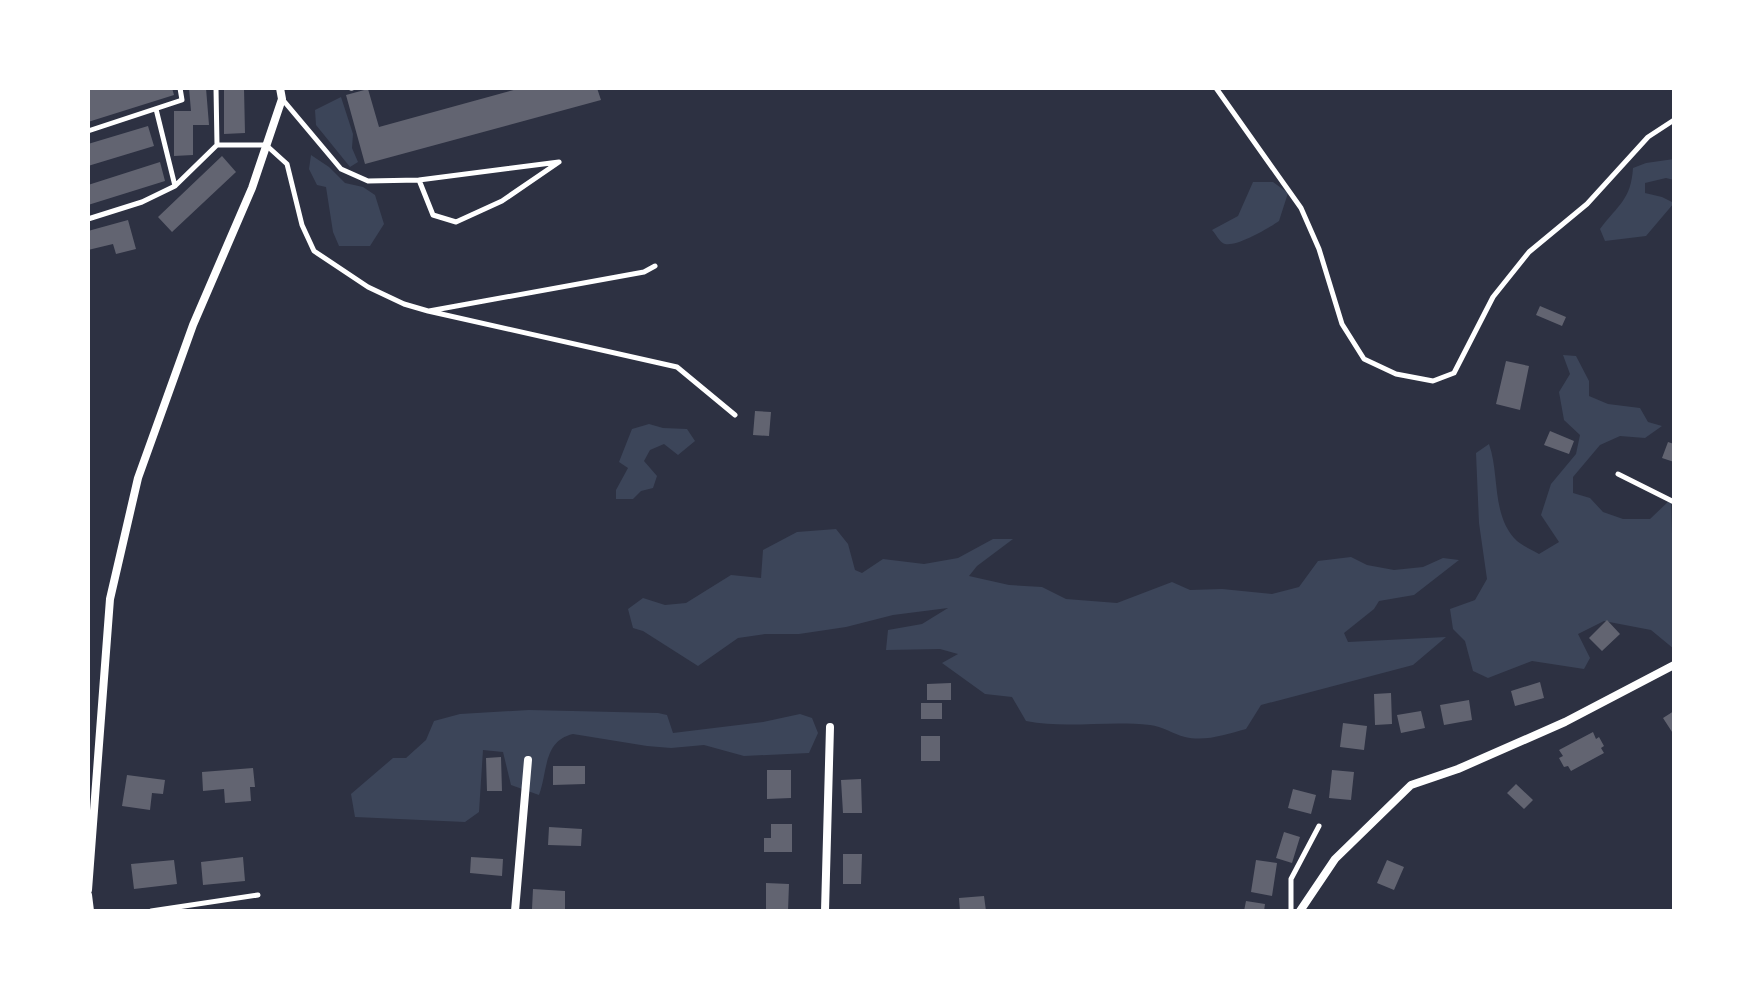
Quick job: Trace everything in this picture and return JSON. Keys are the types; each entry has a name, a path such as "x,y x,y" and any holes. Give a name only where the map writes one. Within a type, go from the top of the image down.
{"street":[{"path":"90,911 88,892 110,599 138,478 193,325 252,188 282,99 280,88"},
{"path":"1300,911 1335,859 1411,785 1458,769 1565,722 1674,665"},
{"path":"825,911 830,727"},
{"path":"515,911 528,760"},
{"path":"88,762 99,762"}],"lane":[{"path":"88,131 182,100 180,88"},
{"path":"216,88 217,145"},
{"path":"1216,88 1301,208 1319,249 1342,324 1364,359 1396,374 1433,381 1454,373 1493,297 1529,252 1587,204 1648,137 1674,120"},
{"path":"282,99 341,169 368,181 419,180 559,162 502,201 456,222 433,215 419,180"},
{"path":"156,109 175,186"},
{"path":"88,219 142,202 175,186 217,145 266,145 287,164 302,225 314,251 368,287 404,304 428,311 677,367 735,415"},
{"path":"428,311 644,272 655,266"},
{"path":"1618,474 1674,502"},
{"path":"1291,911 1291,879 1319,826"},
{"path":"151,911 258,895"}],"shaded area":[{"path":"341,97 358,162 350,167 316,125 315,110"},
{"path":"311,155 345,183 363,187 375,195 384,224 370,246 339,246 333,232 326,187 317,185 309,169"},
{"path":"1674,159 1674,180 1666,178 1645,183 1645,193 1674,203 1646,236 1605,241 1600,229 1630,188 1633,168"},
{"path":"1253,182 1273,182 1288,193 1279,221 1245,240 1223,243 1212,230 1238,216"},
{"path":"1563,355 1576,356 1589,381 1589,396 1608,404 1640,408 1648,422 1662,426 1645,438 1620,436 1600,445 1573,477 1573,493 1590,498 1603,512 1623,519 1650,519 1671,499 1674,649 1651,630 1604,621 1578,634 1590,658 1584,669 1532,661 1488,678 1473,671 1465,641 1453,629 1450,609 1475,600 1487,579 1479,523 1476,453 1489,444 1503,520 1517,541 1539,554 1559,542 1541,515 1551,484 1576,454 1580,435 1564,420 1559,392 1570,374"},
{"path":"649,424 687,429 695,441 678,455 664,444 650,450 644,461 657,476 653,488 641,491 633,499 616,499 616,490 628,468 619,462 632,429"},
{"path":"836,529 848,544 855,570 862,573 883,559 924,564 958,558 993,539 1013,539 977,566 969,576 1009,585 1042,587 1066,599 1117,603 1172,582 1190,590 1222,589 1272,594 1299,587 1318,561 1351,557 1367,565 1394,570 1423,567 1443,558 1459,560 1414,595 1379,601 1374,609 1344,633 1348,642 1446,637 1413,665 1261,705 1246,729 1208,738 1185,737 1150,725 1026,721 1012,697 985,694 942,663 958,654 940,649 886,650 888,630 922,624 948,608 893,615 846,627 799,634 738,638 698,666 643,631 633,628 628,609 643,598 665,605 686,603 731,575 761,578 763,550 797,532"},
{"path":"529,710 658,713 667,715 673,733 763,722 800,714 812,718 818,733 809,753 744,756 704,745 671,748 647,746 573,734 556,743 551,750 539,795 511,785 503,752 483,750 479,812 465,822 355,817 351,794 393,758 406,758 426,740 434,721 460,714"}],"building":[{"path":"88,88 172,88 174,95 88,122"},
{"path":"189,88 206,88 209,125 193,125 193,155 174,156 174,111 191,111"},
{"path":"224,88 244,88 245,133 224,134"},
{"path":"521,88 597,88 601,100 365,164 346,95 368,89 379,127"},
{"path":"148,126 154,146 88,166 88,144"},
{"path":"222,156 236,172 172,232 158,217"},
{"path":"160,162 165,181 88,205 88,185"},
{"path":"128,220 136,249 116,254 113,244 88,250 88,231"},
{"path":"1540,306 1566,317 1562,326 1536,315"},
{"path":"1506,361 1529,366 1520,410 1496,404"},
{"path":"755,411 771,412 769,436 753,435"},
{"path":"1550,431 1574,441 1569,454 1544,445"},
{"path":"1668,442 1674,444 1674,462 1662,458"},
{"path":"1607,620 1620,634 1602,651 1589,638"},
{"path":"1540,682 1544,698 1515,706 1511,691"},
{"path":"951,683 951,700 927,700 927,684"},
{"path":"1391,693 1392,724 1375,725 1374,694"},
{"path":"1469,700 1472,720 1444,725 1440,705"},
{"path":"921,703 942,703 942,719 921,719"},
{"path":"1421,711 1425,728 1401,733 1397,715"},
{"path":"1674,711 1674,735 1663,718"},
{"path":"1343,723 1367,726 1364,750 1340,747"},
{"path":"1593,732 1604,746 1601,748 1604,753 1571,771 1568,766 1564,767 1559,750"},
{"path":"921,736 940,736 940,761 921,761"},
{"path":"501,757 502,791 487,791 486,758"},
{"path":"553,766 585,766 585,784 553,785"},
{"path":"253,768 255,787 250,787 251,801 225,803 224,789 203,791 202,772"},
{"path":"767,770 791,770 791,798 767,799"},
{"path":"1332,770 1354,772 1351,800 1329,798"},
{"path":"127,775 165,780 163,794 152,793 150,810 122,806"},
{"path":"861,779 862,813 843,813 841,780"},
{"path":"1516,784 1533,800 1524,809 1507,793"},
{"path":"1293,789 1316,795 1311,814 1288,808"},
{"path":"771,824 792,824 792,852 764,852 764,838 771,838"},
{"path":"549,827 582,829 581,846 548,845"},
{"path":"1284,832 1300,837 1292,863 1276,858"},
{"path":"843,854 862,854 861,884 843,884"},
{"path":"243,857 245,881 203,885 201,862"},
{"path":"471,857 503,859 502,876 470,873"},
{"path":"174,860 177,884 134,889 131,864"},
{"path":"1256,860 1277,863 1272,896 1251,892"},
{"path":"1387,860 1404,867 1394,890 1377,883"},
{"path":"766,883 789,884 788,911 766,911"},
{"path":"533,889 565,891 565,910 532,909"},
{"path":"984,896 986,911 960,911 959,898"},
{"path":"1246,901 1265,904 1264,911 1244,911"}]}
